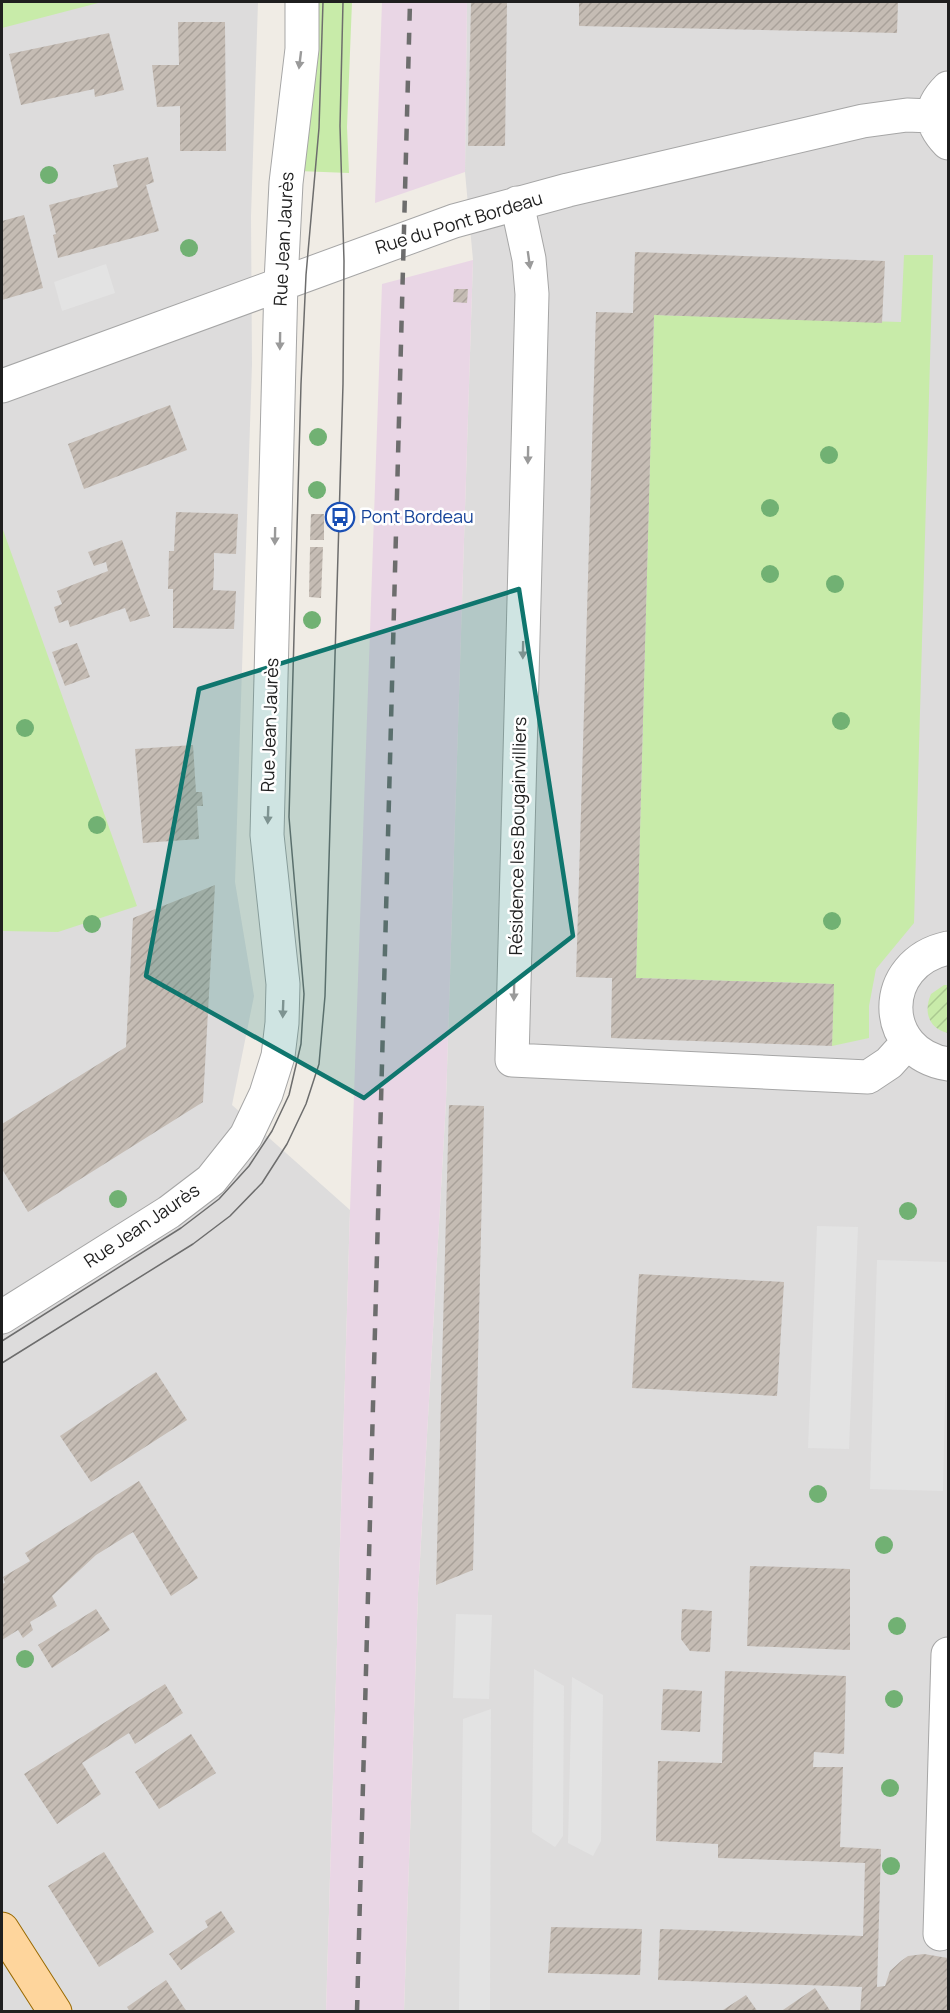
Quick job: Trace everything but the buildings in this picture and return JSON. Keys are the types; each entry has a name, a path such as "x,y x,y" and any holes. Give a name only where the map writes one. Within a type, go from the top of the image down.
{"main road":[{"path":"2,1929 55,2012"},
{"path":"2,1966 31,2012"}],"street":[{"name":"Rue Jean Jaurès","path":"2,1317 169,1212 211,1180 246,1136 266,1094 278,1056 283,984 267,835 281,282 286,183 302,49 302,2"},
{"name":"Rue du Pont Bordeau","path":"2,386 281,282 454,221 517,203 863,121 907,115 943,116"},
{"name":"Résidence les Bougainvilliers","path":"517,203 529,259 532,294 512,1060 868,1077 889,1063 908,1042"},
{"path":"948,948 935,951 919,960 906,973 898,990 896,1008 899,1026 908,1042 921,1055 948,1064"},
{"path":"940,1934 948,1654"}],"highlighted area":[{"path":"519,589 573,936 364,1098 146,976 199,689"}],"shaded area":[{"path":"2,2 258,2 251,216 252,364 235,882 254,996 232,1105 350,1210 326,2011 2,2012"},
{"path":"382,2 467,2 465,172 375,203"},
{"path":"467,2 948,2 948,2011 404,2012 418,1594 446,1101 473,260 465,172"},
{"path":"473,260 446,1101 418,1594 404,2011 326,2012 350,1210 382,284"},
{"path":"106,264 115,293 62,311 54,282"},
{"path":"817,1226 858,1227 849,1449 808,1448"},
{"path":"877,1260 948,1262 943,1491 870,1489"},
{"path":"456,1614 492,1615 489,1699 453,1698"},
{"path":"534,1669 564,1686 563,1836 555,1847 532,1832"},
{"path":"572,1677 603,1695 601,1841 593,1856 568,1843"},
{"path":"491,1709 490,2011 459,2011 463,1719"}],"green space":[{"path":"2,2 102,2 2,28"},
{"path":"306,2 352,2 347,127 349,173 298,171"},
{"path":"904,255 933,255 914,923 876,969 869,1006 869,1038 832,1046 833,984 636,978 654,315 901,322"},
{"path":"2,527 137,906 58,932 2,931"},
{"path":"944,985 948,985 948,1033 932,1024 928,1013 931,994"}],"tram line":[{"path":"2,1341 181,1228 219,1199 249,1166 272,1131 289,1095 301,1044 304,994 289,817 301,384 306,275 319,128 323,2"},
{"path":"2,1363 193,1244 230,1216 262,1183 287,1144 306,1104 319,1064 325,996 343,384 344,261 340,126 343,2"}],"railway":[{"path":"357,2012 410,2"}],"place":[{"name":"Pont Bordeau","path":"340,517"}]}
